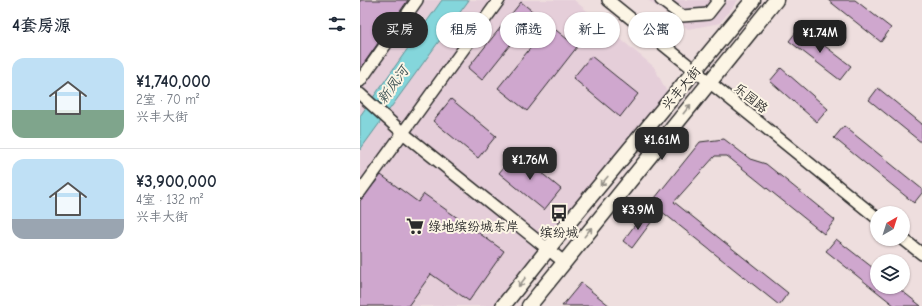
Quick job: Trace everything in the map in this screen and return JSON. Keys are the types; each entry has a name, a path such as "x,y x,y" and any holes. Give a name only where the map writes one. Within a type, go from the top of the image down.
{"main road":[{"name":"兴丰大街","path":"503,306 548,249 753,0"},
{"name":"兴丰大街","path":"529,306 776,0"}],"street":[{"path":"360,81 417,0"},
{"path":"360,192 499,0"},
{"name":"乐园路","path":"608,0 870,212"},
{"path":"661,0 682,16 708,14 720,0"},
{"path":"360,94 403,133 564,262"},
{"path":"910,245 922,254"}],"shaded area":[{"path":"360,0 574,0 588,12 564,12 564,48 620,48 620,39 628,45 628,48 631,48 654,67 667,92 494,306 360,306"},
{"path":"648,0 738,0 720,23 688,29 684,26 684,12 665,12"}],"water":[{"name":"新凤河","path":"442,0 469,0 460,12 436,12 436,45 360,150 360,116 408,48 428,48 428,20"}],"building":[{"path":"360,0 408,0 400,12 372,12 372,48 375,48 360,69"},
{"path":"828,0 855,0 891,28 881,42"},
{"path":"521,2 533,12 513,12"},
{"path":"800,27 851,66 840,80 789,41"},
{"path":"500,28 500,48 508,48 482,80 468,68 484,48 492,48 492,38"},
{"path":"556,30 564,37 564,48 576,48 527,111 498,88 530,48 556,48"},
{"path":"591,56 638,94 620,117 573,78"},
{"path":"781,68 828,109 817,122 770,81"},
{"path":"878,88 922,124 922,143 869,100"},
{"path":"451,99 496,136 478,158 433,121"},
{"path":"844,126 922,189 922,193 914,203 834,138"},
{"path":"724,139 750,159 766,164 835,220 824,234 727,156 715,156 674,202 788,293 779,305 651,203 700,142"},
{"path":"516,152 561,189 544,210 499,173"},
{"name":"绿地缤纷城东岸","path":"381,175 418,202 424,194 504,251 469,301 431,274 408,306 360,306 360,201"},
{"path":"643,214 652,221 632,248 623,241"},
{"path":"836,239 870,266 870,286 826,251"},
{"path":"581,283 610,306 562,306"},
{"path":"880,294 906,294 921,306 895,306"}],"place":[{"name":"缤纷城","path":"559,213"},
{"name":"绿地缤纷城东岸","path":"415,226"}]}
